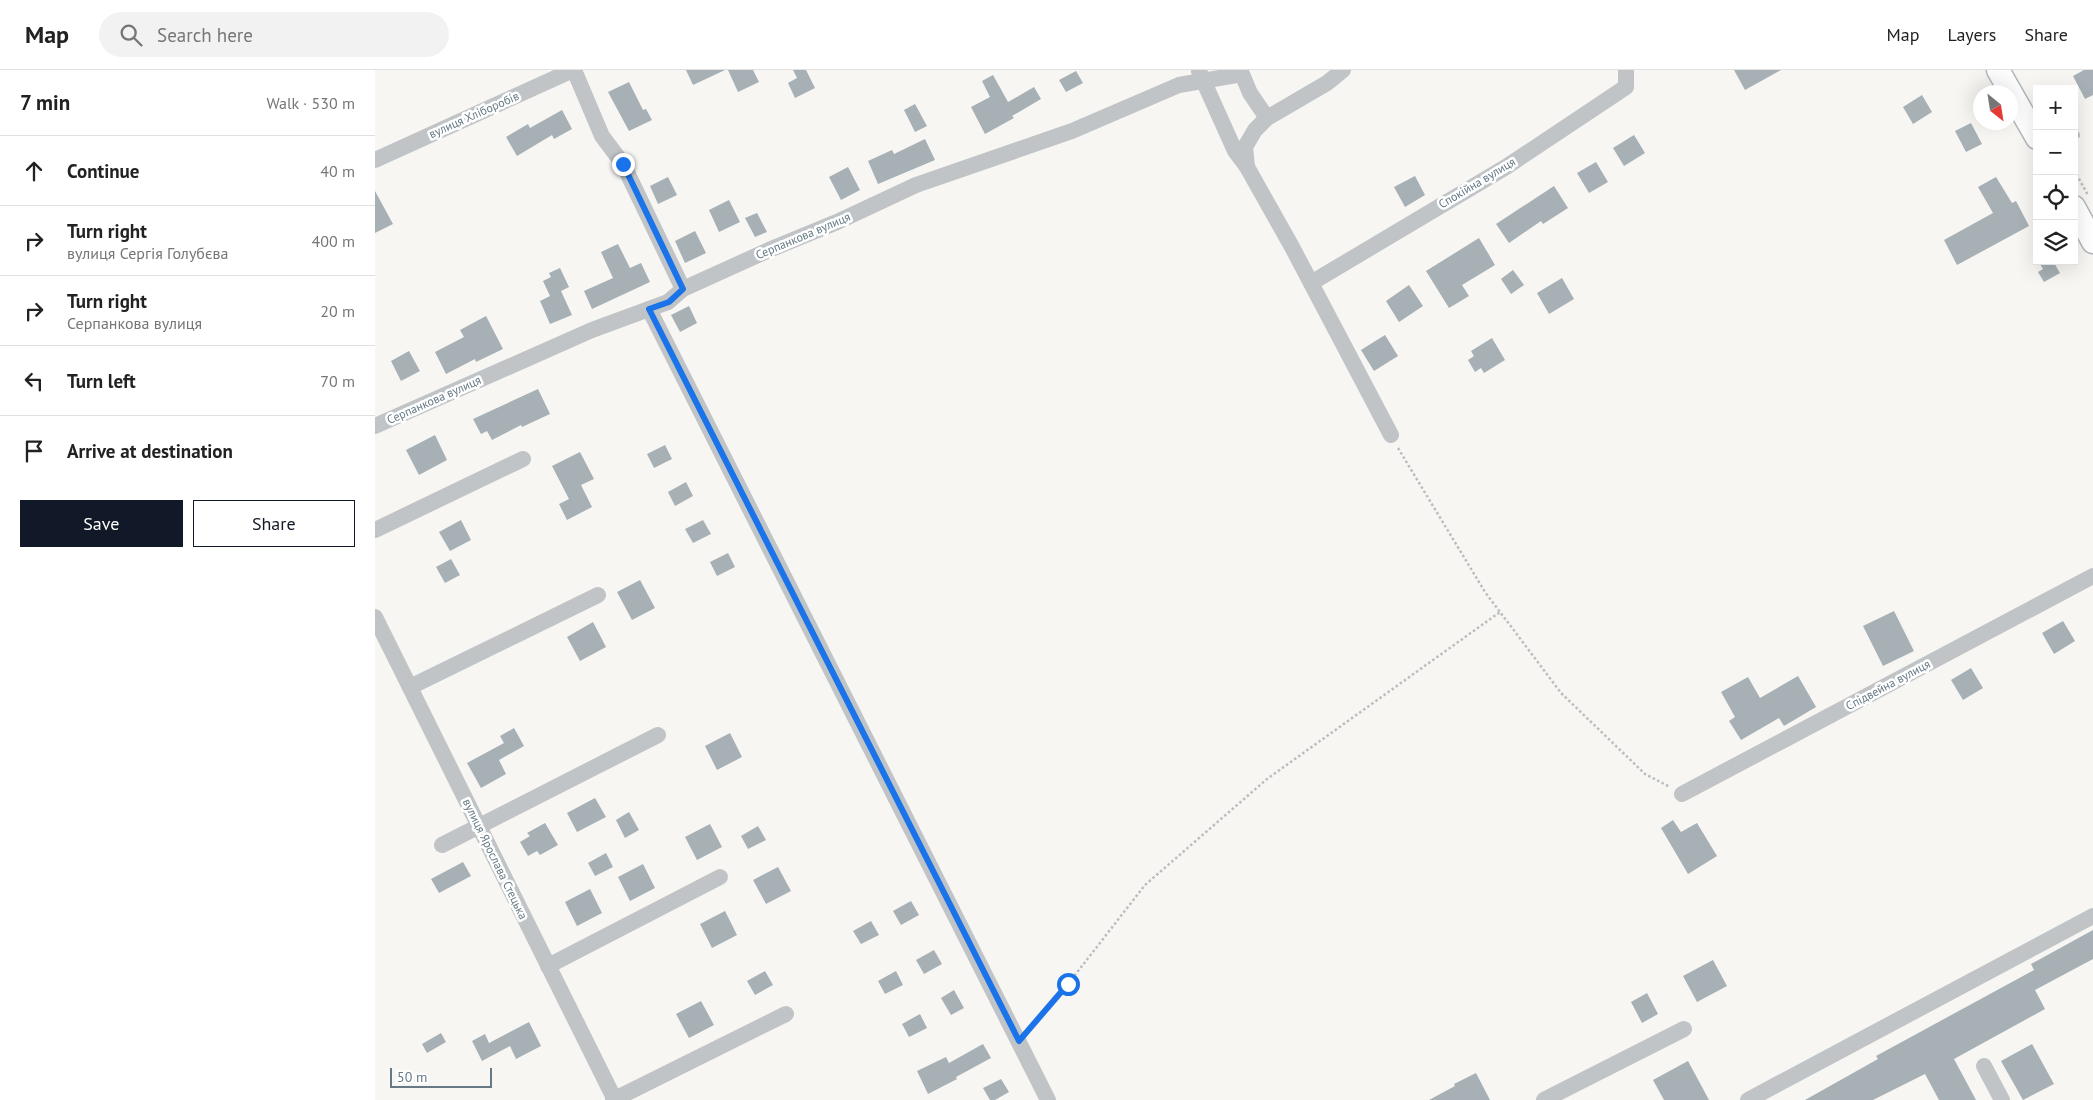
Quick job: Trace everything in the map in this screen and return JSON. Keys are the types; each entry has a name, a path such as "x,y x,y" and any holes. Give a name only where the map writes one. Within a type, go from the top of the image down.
{"main road":[{"path":"1998,70 2033,131"},
{"path":"2081,201 2093,242"}],"street":[{"name":"вулиця Хліборобів","path":"375,160 574,70"},
{"path":"574,70 602,136 623,164 683,289"},
{"path":"1247,166 1245,147 1255,130 1267,118 1327,83 1343,70"},
{"name":"Спокійна вулиця","path":"1311,283 1506,167 1626,87 1626,70"},
{"name":"Серпанкова вулиця","path":"375,426 592,330 669,302 683,289 837,222 916,185 1073,131 1200,75 1242,74 1250,93 1267,118"},
{"path":"1200,75 1235,151 1247,166 1391,435"},
{"path":"649,309 1019,1041 1047,1100"},
{"path":"375,530 523,459"},
{"name":"Спідвейна вулиця","path":"1682,794 2093,576"},
{"path":"410,687 598,595"},
{"name":"вулиця Ярослава Стецька","path":"375,617 614,1100"},
{"path":"442,845 658,735"},
{"path":"548,966 720,877"},
{"path":"1748,1100 2093,916"},
{"path":"614,1100 786,1014"},
{"path":"1544,1100 1575,1093 1684,1029"},
{"path":"1984,1066 2002,1100"}],"path":[{"path":"2075,175 2081,201"},
{"path":"1391,435 1485,592 1561,693 1645,774 1682,794"},
{"path":"1019,1041 1068,984 1145,885 1267,779 1500,612"}],"building":[{"path":"686,70 725,70 693,85"},
{"path":"728,70 753,70 759,82 738,92"},
{"path":"793,70 806,70 815,88 795,98 788,83 797,78"},
{"path":"1734,70 1781,70 1745,90"},
{"path":"2084,70 2093,70 2093,95 2085,99 2073,76"},
{"path":"1076,71 1083,83 1066,92 1059,80"},
{"path":"993,75 1008,102 1034,87 1041,99 1012,116 1014,118 985,134 971,107 990,97 982,81"},
{"path":"629,82 643,110 646,109 652,120 629,131 608,92"},
{"path":"1922,95 1932,112 1913,124 1903,107"},
{"path":"915,104 927,126 915,132 904,110"},
{"path":"562,110 572,129 554,139 552,135 517,156 506,137 528,124 530,128"},
{"path":"1971,123 1982,144 1966,152 1955,131"},
{"path":"1634,135 1645,153 1624,166 1613,148"},
{"path":"925,139 935,160 878,184 868,161 892,150 894,154"},
{"path":"1596,162 1608,182 1589,193 1577,173"},
{"path":"848,167 860,190 841,200 829,177"},
{"path":"1415,176 1425,195 1405,207 1394,187"},
{"path":"668,177 677,195 658,204 650,186"},
{"path":"1996,177 2012,203 2016,201 2029,226 1957,265 1944,240 1993,213 1978,187"},
{"path":"1554,186 1568,208 1543,224 1541,221 1509,243 1496,224"},
{"path":"375,191 393,224 375,233"},
{"path":"729,200 740,222 719,232 709,210"},
{"path":"757,213 767,232 755,237 745,218"},
{"path":"695,231 706,253 685,263 675,241"},
{"path":"1479,238 1495,265 1462,285 1469,296 1449,308 1426,271"},
{"path":"618,244 630,268 641,263 650,282 592,309 584,291 613,278 601,252"},
{"path":"2040,265 2055,265 2060,273 2044,282 2038,272 2043,269"},
{"path":"560,268 569,287 561,291 572,315 550,324 540,301 550,296 543,281 551,277 549,273"},
{"path":"1513,270 1524,285 1511,294 1501,279"},
{"path":"1562,278 1574,299 1549,314 1537,293"},
{"path":"1409,285 1423,306 1399,322 1386,301"},
{"path":"689,306 697,323 680,332 671,315"},
{"path":"486,316 503,349 476,362 475,359 446,374 435,352 464,337 460,330"},
{"path":"1385,335 1398,356 1374,371 1361,350"},
{"path":"1492,338 1505,360 1484,373 1481,368 1475,372 1468,360 1474,356 1471,351"},
{"path":"409,351 420,371 401,381 391,361"},
{"path":"538,389 550,414 522,427 521,425 492,440 487,431 481,434 473,419"},
{"path":"435,435 447,460 419,475 406,450"},
{"path":"665,445 672,459 654,468 647,454"},
{"path":"580,452 594,479 581,485 592,507 567,520 559,504 569,499 552,466"},
{"path":"686,482 693,496 675,506 668,492"},
{"path":"461,520 471,540 450,551 439,532"},
{"path":"703,520 711,534 693,543 685,529"},
{"path":"728,553 735,567 717,576 710,562"},
{"path":"451,559 460,575 445,583 436,567"},
{"path":"640,580 655,608 632,620 617,592"},
{"path":"1894,611 1914,651 1883,666 1863,626"},
{"path":"2063,621 2075,641 2054,654 2042,633"},
{"path":"593,622 606,647 580,661 567,637"},
{"path":"1971,668 1983,688 1963,700 1951,680"},
{"path":"1798,676 1816,707 1784,726 1779,718 1741,740 1729,721 1735,717 1721,692 1748,677 1760,698"},
{"path":"514,728 524,746 499,760 506,774 481,788 467,763 504,743 500,736"},
{"path":"730,733 742,757 717,770 705,746"},
{"path":"595,798 606,817 577,832 567,813"},
{"path":"629,812 639,830 625,838 616,820"},
{"path":"1673,820 1681,832 1697,823 1717,856 1688,874 1661,828"},
{"path":"545,823 558,845 540,855 537,851 528,856 520,842 530,836 527,833"},
{"path":"710,824 722,847 697,860 685,837"},
{"path":"758,826 766,840 748,849 741,836"},
{"path":"606,853 613,867 595,876 588,863"},
{"path":"463,862 471,876 439,893 431,879"},
{"path":"643,864 655,888 630,901 618,877"},
{"path":"778,867 791,891 766,904 753,880"},
{"path":"590,889 602,913 577,926 565,902"},
{"path":"911,901 919,915 901,925 893,911"},
{"path":"725,911 737,935 712,948 700,924"},
{"path":"871,921 879,935 861,944 853,931"},
{"path":"2093,930 2093,959 2035,990 2045,1009 1954,1059 1976,1100 1939,1100 1925,1074 1873,1100 1805,1100 1878,1059 1876,1056 2034,970 2031,964"},
{"path":"934,950 942,964 924,974 916,960"},
{"path":"1713,960 1727,986 1697,1002 1683,976"},
{"path":"765,971 773,985 755,995 747,981"},
{"path":"896,971 903,985 885,994 878,981"},
{"path":"954,990 964,1008 951,1015 941,998"},
{"path":"1647,993 1658,1014 1642,1023 1631,1002"},
{"path":"701,1001 714,1025 689,1038 676,1014"},
{"path":"920,1014 927,1028 909,1037 902,1024"},
{"path":"529,1022 541,1046 516,1059 510,1046 482,1061 472,1041 485,1034 489,1043"},
{"path":"441,1033 446,1042 427,1053 422,1044"},
{"path":"983,1044 991,1058 928,1094 917,1071 946,1057 949,1063"},
{"path":"2032,1044 2054,1084 2023,1100 2001,1061"},
{"path":"1688,1061 1709,1100 1664,1100 1653,1080"},
{"path":"1476,1073 1490,1100 1429,1100 1455,1086 1454,1084"},
{"path":"1001,1079 1009,1092 995,1100 990,1100 983,1088"}],"route":[{"path":"623,164 683,289 669,302 649,309 1019,1041 1068,984"}]}
